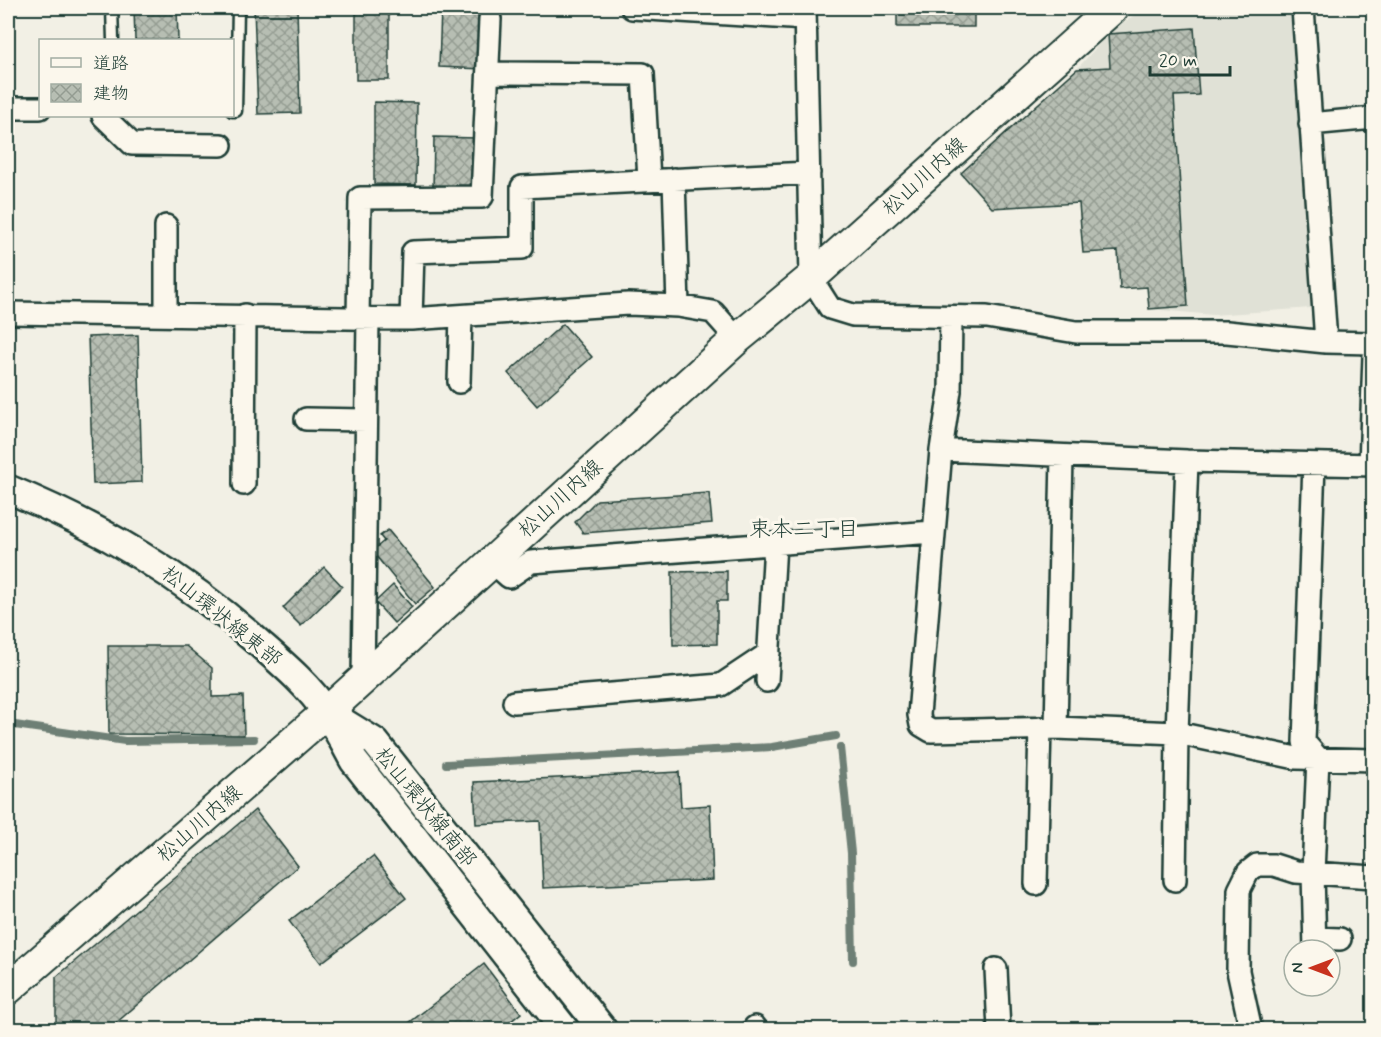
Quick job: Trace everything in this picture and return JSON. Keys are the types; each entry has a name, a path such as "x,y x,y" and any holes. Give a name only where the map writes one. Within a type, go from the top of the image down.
{"main road":[{"name":"松山川内線","path":"8,989 327,712 737,339 811,278 1113,8"}],"street":[{"path":"632,8 805,13 811,278 830,308 854,315 987,317 1076,333 1227,333 1326,342 1374,343"},
{"path":"1304,8 1326,342"},
{"path":"363,678 366,420 360,198 482,197 490,19"},
{"path":"488,73 643,74 649,180"},
{"path":"8,108 39,108"},
{"path":"104,117 132,144 221,145"},
{"path":"1310,124 1374,118"},
{"path":"411,319 413,252 522,248 522,187 808,173"},
{"path":"674,179 678,306"},
{"path":"166,226 166,315"},
{"path":"8,313 411,319 628,304 678,306 713,312 737,339"},
{"path":"244,315 244,484"},
{"path":"459,382 460,316"},
{"path":"951,317 950,391 940,450 919,715 921,725 931,731 1048,728 1177,733 1296,758 1374,760"},
{"path":"940,450 1062,457 1372,465 1374,356"},
{"path":"306,419 366,420"},
{"path":"1036,884 1048,728 1062,457"},
{"path":"1176,880 1177,733 1187,461"},
{"path":"1314,464 1304,742 1318,758 1313,873 1315,938"},
{"name":"松山環状線東部","path":"8,489 101,532 161,566 204,597 274,656 327,712"},
{"path":"491,561 509,577 531,562 933,531"},
{"path":"767,681 775,544"},
{"path":"514,702 721,685 769,653"},
{"name":"松山環状線南部","path":"327,712 354,761 565,1029"},
{"name":"松山環状線南部","path":"327,712 375,742 603,1029"},
{"path":"1251,1029 1238,971 1239,890 1248,872 1257,865 1275,865 1313,873 1374,877"},
{"path":"996,969 999,1029"}],"lane":[{"path":"112,8 113,39"},
{"path":"234,111 236,111 237,8"}],"shaded area":[{"path":"1144,8 1295,8 1311,308 1213,315 1149,309 1147,287 1120,289 1118,251 1083,253 1079,203 992,208 961,173 1077,69 1108,34"}],"building":[{"path":"8,8 10,8 9,91 8,91"},
{"path":"134,8 177,8 178,39 135,39"},
{"path":"254,8 297,8 300,113 258,114"},
{"path":"356,8 389,8 389,80 356,80"},
{"path":"441,8 484,8 482,69 439,67"},
{"path":"897,8 974,8 974,27 897,27"},
{"path":"1194,28 1199,95 1174,96 1188,306 1149,309 1147,287 1120,289 1118,251 1083,253 1079,203 992,208 961,173 1077,69 1110,67 1108,34"},
{"path":"374,102 417,103 416,185 374,184"},
{"path":"434,137 477,138 476,189 433,189"},
{"path":"563,324 592,357 537,406 508,373"},
{"path":"138,335 142,482 93,484 88,337"},
{"path":"709,493 712,523 583,533 575,522 597,500"},
{"path":"388,530 435,587 415,604 372,551 384,541 380,536"},
{"path":"324,567 342,586 301,626 283,608"},
{"path":"727,571 727,601 717,601 717,644 673,645 672,572"},
{"path":"393,585 412,607 394,623 375,602"},
{"path":"108,646 186,646 212,668 212,697 243,696 244,735 109,734"},
{"path":"679,772 681,807 710,805 713,880 543,888 540,821 476,824 474,782"},
{"path":"255,810 298,866 116,1023 116,1030 56,1030 56,977"},
{"path":"373,856 406,898 321,963 289,921"},
{"path":"484,964 521,1013 500,1030 400,1030"}],"waterway":[{"path":"8,724 125,741 254,739"},
{"path":"446,764 772,747 836,736"},
{"path":"840,747 851,853 853,961"}],"district":[{"name":"束本二丁目","path":"804,528"}]}
